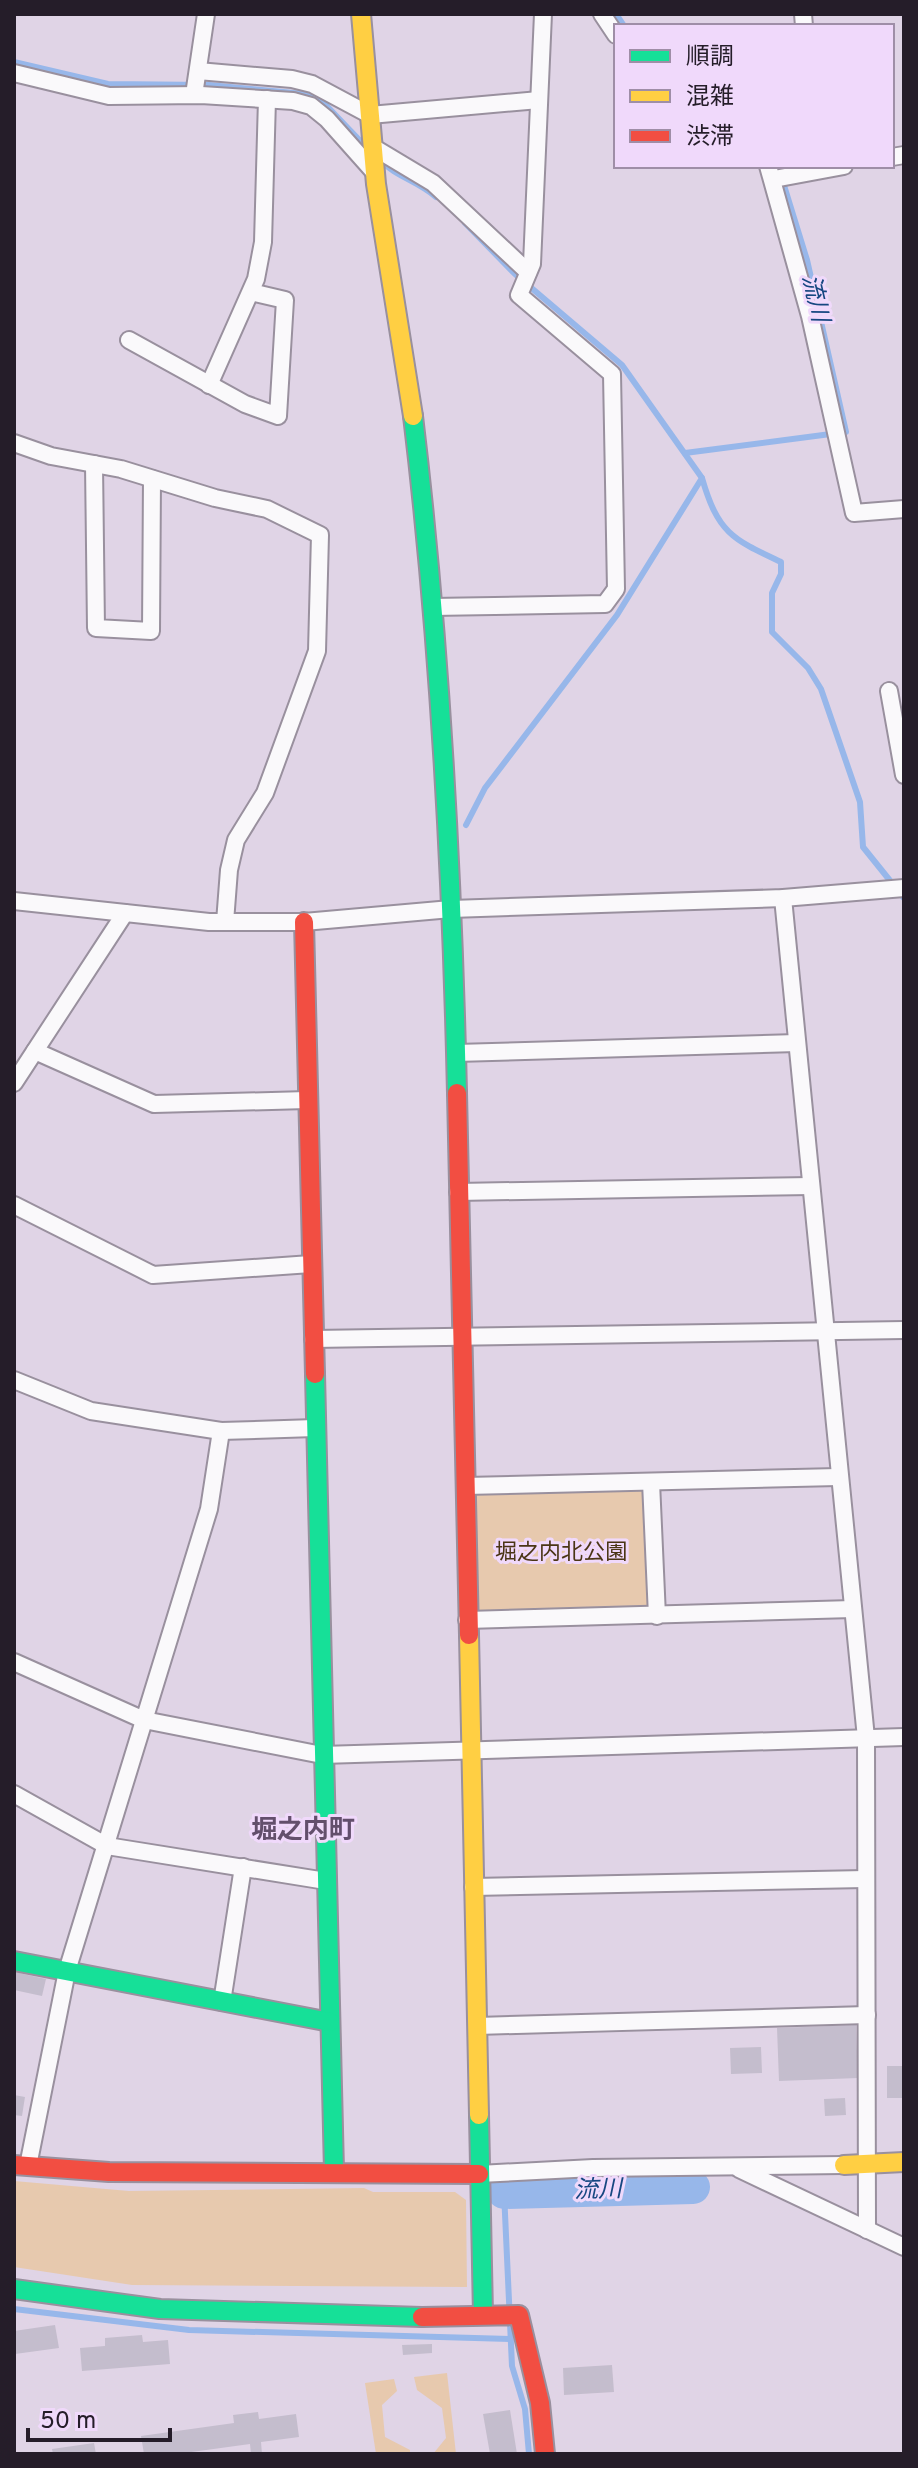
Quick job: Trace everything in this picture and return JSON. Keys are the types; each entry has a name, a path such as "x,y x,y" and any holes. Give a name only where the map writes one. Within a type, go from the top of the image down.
{"street":[{"path":"194,94 206,14"},
{"path":"361,14 375,172 410,392 432,607 451,909 483,2315"},
{"path":"432,607 605,604 616,589 612,374 519,295 528,272 543,14"},
{"path":"602,14 614,32"},
{"path":"198,72 292,79 312,84 370,115 539,100"},
{"path":"14,73 109,96 194,94 267,99 311,106 375,172"},
{"path":"209,385 251,292 263,242 267,99"},
{"path":"373,148 433,183 528,272"},
{"path":"823,168 771,173 810,316 854,513 904,509"},
{"path":"129,340 209,385 278,416 285,300 251,292"},
{"path":"14,443 51,456 94,464 215,498 267,509 320,535 317,651 265,793 236,840 229,870 225,922"},
{"path":"94,464 96,628 151,631 152,479"},
{"path":"889,691 904,775"},
{"path":"14,901 225,922 304,922 451,909 783,898 899,888"},
{"path":"783,898 866,1738 870,2165 867,2230"},
{"path":"14,1083 125,913"},
{"path":"304,922 334,2171"},
{"path":"456,1053 797,1043"},
{"path":"35,1051 154,1104 307,1100"},
{"path":"458,1192 811,1186"},
{"path":"14,1205 153,1275 311,1264"},
{"path":"313,1339 904,1330"},
{"path":"14,1380 91,1411 221,1431 315,1428"},
{"path":"221,1431 209,1509 67,1971 21,2166 109,2172 479,2174 904,2162"},
{"path":"465,1486 838,1477"},
{"path":"651,1482 657,1616"},
{"path":"467,1620 853,1609"},
{"path":"14,1662 144,1720 322,1755 904,1737"},
{"path":"14,1794 107,1846 326,1881"},
{"path":"222,2002 243,1867"},
{"path":"473,1887 865,1879"},
{"path":"14,1961 330,2022"},
{"path":"477,2026 867,2015"},
{"path":"733,2166 904,2247"},
{"path":"14,2289 160,2309 511,2315 540,2403 545,2454"}],"green space":[{"name":"堀之内北公園","path":"651,1482 657,1616 467,1620 465,1486"},
{"path":"14,2181 129,2191 364,2188 373,2192 455,2192 466,2200 467,2287 132,2285 14,2267"},
{"path":"447,2373 456,2454 433,2454 446,2438 442,2408 417,2390 414,2377"},
{"path":"394,2379 397,2391 382,2405 385,2437 410,2450 410,2454 376,2454 365,2383"}],"building":[{"path":"14,1972 46,1979 42,1996 14,1990"},
{"path":"856,2025 858,2078 779,2081 777,2028"},
{"path":"761,2047 762,2073 731,2074 730,2048"},
{"path":"887,2066 904,2066 904,2098 887,2098"},
{"path":"14,2095 25,2097 22,2116 14,2115"},
{"path":"845,2098 846,2115 825,2116 824,2099"},
{"path":"55,2325 59,2348 15,2354 14,2331"},
{"path":"142,2335 143,2342 168,2340 170,2364 82,2371 80,2348 105,2346 105,2338"},
{"path":"432,2344 432,2353 403,2355 402,2345"},
{"path":"612,2365 614,2392 564,2395 563,2368"},
{"path":"510,2410 517,2454 490,2454 483,2414"},
{"path":"258,2412 259,2419 296,2414 299,2437 261,2442 262,2454 251,2454 250,2444 177,2454 144,2454 141,2436 234,2423 233,2415"},
{"path":"94,2443 96,2454 53,2454 52,2449"}],"waterway":[{"name":"流川","path":"616,14 623,24"},
{"path":"14,62 108,84 209,85 304,94 322,101 366,147"},
{"path":"380,160 436,197"},
{"name":"流川","path":"685,453 846,432 807,260 779,168"},
{"path":"465,223 515,274 622,365 702,478 617,615 485,788 466,825"},
{"path":"702,478 714,511 729,532 750,547 781,562 781,574 772,593 772,632 808,668 821,689 860,802 863,847 904,898"},
{"name":"流川","path":"504,2192 693,2187"},
{"path":"504,2192 512,2366 525,2409 529,2454"},
{"path":"14,2309 189,2330 510,2339"}],"traffic: fast":[{"path":"413,416 431,584 443,754 457,1093"},
{"path":"315,1374 334,2171"},
{"path":"14,1961 330,2022"},
{"path":"479,2115 483,2315"},
{"path":"14,2289 160,2309 422,2317"}],"traffic: slow":[{"path":"361,14 376,184 413,416"},
{"path":"469,1635 479,2115"},
{"path":"844,2165 904,2162"}],"traffic: jam":[{"path":"304,922 315,1374"},
{"path":"457,1093 469,1635"},
{"path":"14,2165 109,2172 479,2174"},
{"path":"422,2317 519,2315 540,2403 545,2454"}],"district":[{"name":"堀之内町","path":"303,1829"}]}
